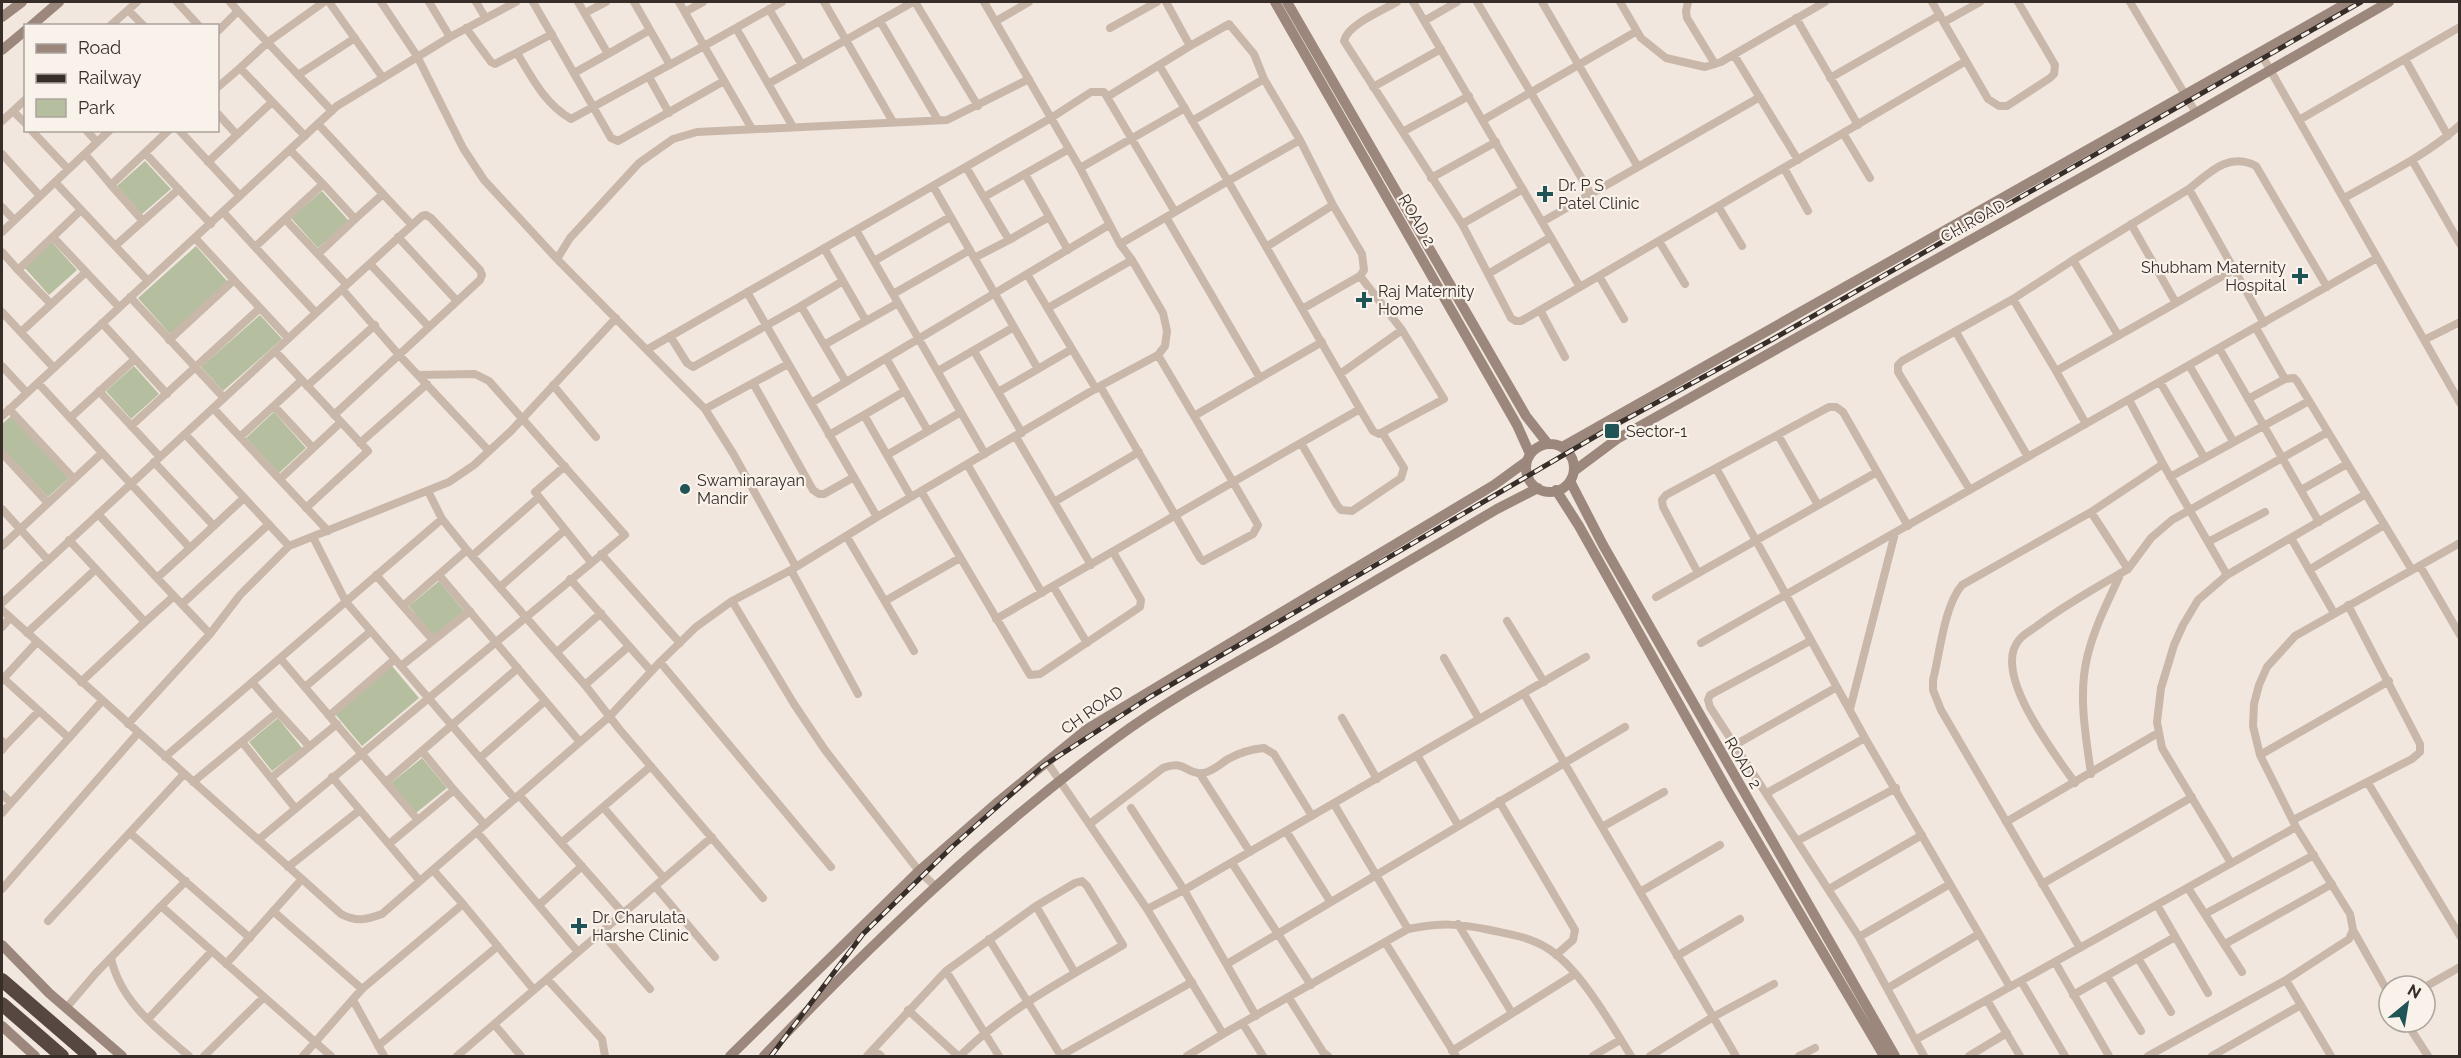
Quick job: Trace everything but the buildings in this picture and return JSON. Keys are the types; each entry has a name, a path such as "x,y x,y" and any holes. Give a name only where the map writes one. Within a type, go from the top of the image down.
{"highway":[{"path":"2,980 90,1056"},
{"path":"2,1004 62,1056"}],"street":[{"path":"2,17 22,2"},
{"path":"33,24 59,2"},
{"path":"112,24 137,2"},
{"path":"177,2 197,24"},
{"path":"230,2 332,111"},
{"path":"219,86 268,42 326,2 383,78"},
{"path":"381,2 417,56 463,148 484,180 557,259 705,409 734,455 858,694"},
{"path":"429,2 450,37"},
{"path":"476,2 484,17"},
{"path":"2,417 332,111 417,56 484,17 516,2"},
{"path":"533,2 611,138 618,141 724,81"},
{"path":"578,2 608,54"},
{"path":"585,14 606,2"},
{"path":"634,2 670,65"},
{"path":"679,2 752,129"},
{"path":"685,12 703,2"},
{"path":"517,53 543,95 556,111 571,119 781,2"},
{"path":"826,2 893,122"},
{"path":"768,84 914,2 978,106"},
{"path":"2,610 341,914 351,919 365,921 382,914 610,716 696,627 732,601 793,569 1098,387 1158,355 1165,346 1167,331 1163,313 1109,225 1052,118 984,2"},
{"path":"996,21 1029,2"},
{"path":"1110,28 1157,2"},
{"path":"1166,2 1190,46"},
{"name":"ROAD 2","path":"1275,2 1517,425 1528,458"},
{"name":"ROAD 2","path":"1287,2 1526,416 1548,444"},
{"path":"1397,2 1352,27 1344,41 1462,224 1511,318 1516,321 1521,321 1580,287 1966,61"},
{"path":"1413,2 1580,287"},
{"path":"1424,21 1458,2"},
{"path":"1477,2 1591,194"},
{"path":"1542,2 1638,167"},
{"path":"1620,2 1641,38 1666,58 1705,67 1734,54 1825,2"},
{"path":"1688,2 1687,18 1715,64"},
{"path":"1932,2 1988,99 1999,106 2007,106 2054,74 2055,65 2018,2"},
{"path":"1830,78 1942,19 1980,2"},
{"path":"2130,2 2196,113"},
{"name":"CH ROAD","path":"1562,447 2349,2"},
{"name":"CH ROAD","path":"1572,476 1617,438 2389,2"},
{"path":"769,9 802,65"},
{"path":"128,10 142,24"},
{"path":"219,30 238,11"},
{"path":"1796,18 1858,125"},
{"path":"880,21 938,120"},
{"path":"1107,97 1229,24 1254,54 1264,79 1362,254 1364,270 1359,276 1302,309"},
{"path":"2299,120 2460,27"},
{"path":"466,28 491,62 495,64 552,33"},
{"path":"736,28 793,127"},
{"path":"574,73 650,30"},
{"path":"3,47 24,31"},
{"path":"1483,120 1637,31"},
{"path":"298,75 355,38"},
{"path":"1372,87 1441,49"},
{"path":"2260,52 2424,340 2456,390 2460,403"},
{"path":"1734,54 1798,160"},
{"path":"2405,59 2448,136"},
{"path":"1160,65 1373,431 1383,434 1404,468 1404,472 1401,478 1352,511 1341,510 1301,443"},
{"path":"240,68 305,136"},
{"path":"649,77 669,112"},
{"path":"557,259 570,238 639,163 673,139 698,132 947,120 1029,79"},
{"path":"1192,121 1264,79"},
{"path":"648,349 1052,118 1091,92 1104,92 1175,212"},
{"path":"1404,131 1469,96"},
{"path":"1542,222 1760,97"},
{"path":"2,121 24,101"},
{"path":"208,162 272,102"},
{"path":"1080,168 1185,108"},
{"path":"13,111 24,122"},
{"path":"219,115 237,135"},
{"path":"318,124 412,225"},
{"path":"2344,198 2412,160 2448,136 2460,125"},
{"path":"33,132 68,169"},
{"path":"88,132 98,142"},
{"path":"2,232 108,132"},
{"path":"111,185 167,132"},
{"path":"181,132 240,196"},
{"path":"1843,134 1870,178"},
{"path":"1120,244 1300,140"},
{"path":"1431,178 1496,142"},
{"path":"984,197 1069,149"},
{"path":"290,150 355,219"},
{"path":"146,153 211,224"},
{"path":"2,154 40,196"},
{"path":"85,154 143,221"},
{"path":"1970,490 1898,372 1898,365 2013,299 2189,189 2207,174 2236,159 2245,160 2256,166 2326,287"},
{"path":"2412,160 2460,244"},
{"path":"966,167 1009,240"},
{"path":"1784,168 1808,211"},
{"path":"1025,174 1068,250"},
{"path":"55,182 148,281"},
{"path":"255,247 322,184"},
{"path":"933,186 1038,369"},
{"path":"115,246 178,189"},
{"path":"1462,224 1523,189"},
{"path":"2189,189 2264,323"},
{"path":"318,254 383,194"},
{"path":"1266,247 1333,205"},
{"path":"1718,206 1742,246"},
{"path":"2,207 14,220"},
{"path":"18,270 81,210"},
{"path":"223,212 316,313"},
{"path":"2,603 398,237 422,216 431,218 480,270 482,275 480,280 334,415"},
{"path":"874,261 950,217"},
{"path":"974,258 1049,217"},
{"path":"1166,217 1260,378"},
{"path":"285,219 318,254 399,354 489,451"},
{"path":"2131,224 2176,303"},
{"path":"811,403 1109,225"},
{"path":"856,230 985,454"},
{"path":"53,237 119,308"},
{"path":"398,237 457,301"},
{"path":"1488,274 1551,237"},
{"path":"195,238 288,338"},
{"path":"1659,241 1685,284"},
{"path":"824,248 866,321"},
{"path":"893,294 970,250"},
{"path":"2,252 51,304"},
{"path":"1701,643 2377,258"},
{"path":"1048,308 1132,260"},
{"path":"2073,261 2082,271 2118,335"},
{"path":"370,264 429,327"},
{"path":"2056,371 2233,270"},
{"path":"21,332 86,272"},
{"path":"1027,274 1072,349 1139,452 1203,561 1252,534 1258,525 1158,355"},
{"path":"1359,276 1402,330 1444,399 1383,434"},
{"path":"1599,276 1624,319"},
{"path":"169,340 234,280"},
{"path":"670,336 687,363 693,367 843,281"},
{"path":"747,292 877,517"},
{"path":"130,297 224,398"},
{"path":"2013,299 2086,424"},
{"path":"824,345 898,303"},
{"path":"801,306 846,382"},
{"path":"131,426 260,308"},
{"path":"1540,310 1565,357"},
{"path":"2,312 54,368"},
{"path":"128,724 210,634 240,595 289,546 450,482 489,451 615,318"},
{"path":"2424,340 2460,322"},
{"path":"102,323 166,394"},
{"path":"240,437 274,406 375,326"},
{"path":"938,371 1014,327"},
{"path":"2256,328 2285,379"},
{"path":"1340,374 1402,330"},
{"path":"1956,332 2028,457"},
{"path":"1194,416 1322,342"},
{"path":"2219,348 2319,522"},
{"path":"998,392 1072,349"},
{"path":"275,351 368,451 306,508"},
{"path":"974,351 998,392 1054,502 1091,565"},
{"path":"886,358 928,431"},
{"path":"70,418 135,359"},
{"path":"705,409 788,364"},
{"path":"2189,365 2233,441"},
{"path":"2,366 27,393"},
{"path":"258,840 625,535 489,381 475,374 418,375"},
{"path":"2248,399 2285,379 2294,378 2412,570"},
{"path":"2160,382 2204,457"},
{"path":"38,383 190,548"},
{"path":"753,383 813,490 824,494 854,477"},
{"path":"360,443 427,384"},
{"path":"553,385 596,437"},
{"path":"99,391 214,526"},
{"path":"829,435 905,391"},
{"path":"2129,400 2170,477 2227,575"},
{"path":"2170,477 2309,401"},
{"path":"274,406 313,448"},
{"path":"1698,573 1663,507 1662,500 1666,495 1829,407 1836,407 1843,412 1908,526"},
{"path":"213,408 328,531"},
{"path":"9,409 74,479"},
{"path":"996,619 1360,409"},
{"path":"887,455 961,412"},
{"path":"864,415 911,497"},
{"path":"280,479 341,422"},
{"path":"2091,774 2083,699 2087,660 2098,622 2125,571 2151,538 2172,520 2328,432"},
{"path":"185,434 289,546"},
{"path":"1778,435 1818,505"},
{"path":"1541,445 1562,447 1572,457 1572,476 1556,490 1546,491 1538,488 1529,480 1526,468 1528,458 1541,445"},
{"path":"1054,502 1139,452"},
{"path":"2,453 48,503"},
{"path":"2,546 102,453"},
{"name":"CH ROAD","path":"730,1056 919,871 999,801 1087,729 1494,485 1528,458"},
{"path":"967,464 1042,592"},
{"path":"2080,948 1941,710 1933,690 1933,680 1951,604 1956,592 1970,579 2091,512 2163,464"},
{"path":"2301,490 2347,464"},
{"path":"565,466 536,492 591,562"},
{"path":"1716,468 1810,641 2010,987"},
{"path":"1656,597 1877,472"},
{"name":"ROAD 2","path":"1572,476 1643,616 1895,1056"},
{"path":"764,1056 936,887 1038,798 1116,738 1175,698 1497,509 1538,488"},
{"name":"ROAD 2","path":"1556,490 1580,526 1730,795 1884,1056"},
{"path":"429,491 442,519 585,685 763,898"},
{"path":"921,491 1030,675 1040,674 1137,611 1141,604 1113,552"},
{"path":"2231,864 2162,747 2158,734 2161,688 2174,645 2198,600 2227,575 2366,494"},
{"path":"403,606 439,574 470,553 539,497"},
{"path":"157,578 244,498"},
{"path":"2,509 48,560"},
{"path":"2091,512 2125,571"},
{"path":"2208,542 2265,512"},
{"path":"98,514 210,634"},
{"path":"165,757 442,519"},
{"path":"182,604 269,524"},
{"path":"2309,570 2384,525"},
{"path":"500,587 565,530"},
{"path":"1850,709 1895,533"},
{"path":"313,537 346,602 480,758 561,843 623,913"},
{"path":"847,537 914,651"},
{"path":"2291,538 2334,613"},
{"path":"69,540 145,622"},
{"path":"2378,974 2353,930 2350,914 2295,823 2260,755 2253,726 2254,704 2267,667 2295,636 2460,543"},
{"path":"601,554 680,643"},
{"path":"885,601 960,558"},
{"path":"2420,566 2459,634"},
{"path":"27,633 96,569"},
{"path":"2075,783 2045,739 2020,694 2011,662 2019,640 2055,613 2125,571"},
{"path":"439,574 580,742"},
{"path":"376,575 433,640"},
{"path":"570,579 651,671"},
{"path":"1053,586 1087,644"},
{"path":"81,682 174,596"},
{"path":"732,601 794,704 825,750 919,871 936,887"},
{"path":"1916,1040 2231,864 2295,823 2417,755 2421,747 2348,605"},
{"path":"329,716 470,611"},
{"path":"557,652 601,613"},
{"path":"2,627 10,618"},
{"path":"1507,621 1544,682"},
{"path":"305,687 371,631"},
{"path":"1810,641 1710,695 1708,700 1710,707 1859,937 1924,1056"},
{"path":"37,642 2,679 69,738"},
{"path":"585,685 629,646"},
{"path":"1147,909 1232,863 1586,657"},
{"path":"280,658 418,820"},
{"path":"1444,658 1479,719"},
{"path":"660,662 831,867"},
{"path":"386,782 518,668"},
{"path":"2260,755 2389,681"},
{"path":"252,682 309,747"},
{"path":"1735,745 1838,687"},
{"path":"1524,694 1736,1056"},
{"path":"2,813 102,701"},
{"path":"480,758 545,701"},
{"path":"3,746 39,711"},
{"path":"193,782 278,712"},
{"path":"1342,718 1377,779"},
{"path":"271,778 337,724"},
{"path":"1227,964 1625,727"},
{"path":"2,889 138,733"},
{"path":"2006,822 2158,734"},
{"path":"1767,794 1865,738"},
{"path":"242,742 295,808"},
{"path":"1200,774 1239,754 1254,749 1270,750 1312,816"},
{"path":"423,751 485,825"},
{"path":"1417,755 1458,825"},
{"path":"1047,762 1147,909 1223,1035"},
{"path":"1091,824 1163,768 1174,764 1182,765 1200,774 1250,852"},
{"path":"561,843 651,766"},
{"path":"48,921 184,774"},
{"path":"332,777 420,881"},
{"path":"2368,783 2460,936"},
{"path":"1797,841 1896,788"},
{"path":"389,844 454,790"},
{"path":"1602,827 1664,792"},
{"path":"2,794 11,803"},
{"path":"2042,884 2192,797"},
{"path":"1499,801 1575,930 1573,940 1556,955"},
{"path":"1334,804 1408,930"},
{"path":"603,807 664,878"},
{"path":"1131,808 1184,890 1256,1016"},
{"path":"288,867 360,810"},
{"path":"1287,831 1330,901"},
{"path":"477,832 579,952"},
{"path":"130,833 250,938"},
{"path":"1829,889 1923,835"},
{"path":"457,1056 712,837"},
{"path":"1640,892 1720,845"},
{"path":"2205,914 2314,855"},
{"path":"1232,863 1311,985"},
{"path":"539,905 582,866"},
{"path":"433,870 534,990"},
{"path":"226,964 302,879"},
{"path":"67,1007 186,881"},
{"path":"867,1056 908,1010 946,971 1036,906 1075,883 1082,881 1087,886 1123,945 1027,1001 984,1032 959,1056 908,1010"},
{"path":"1859,937 1950,884"},
{"path":"2225,944 2332,884"},
{"path":"655,886 715,957"},
{"path":"2188,888 2242,972"},
{"path":"303,1056 362,989 463,904"},
{"path":"2157,905 2208,993"},
{"path":"161,906 331,1056"},
{"path":"1036,906 1075,973"},
{"path":"273,911 362,989"},
{"path":"1677,956 1740,919"},
{"path":"1188,1056 1385,942 1408,930 1438,923 1458,924 1522,937 1548,948 1575,974 1631,1056"},
{"path":"1458,924 1512,1013"},
{"path":"2148,1056 2286,980 2341,946 2349,939 2353,930"},
{"path":"601,932 650,989"},
{"path":"1888,988 1979,934"},
{"path":"2073,995 2175,937"},
{"path":"989,939 1061,1056 1192,982"},
{"path":"1385,942 1455,1055 1512,1013 1575,974"},
{"path":"2,945 122,1056"},
{"path":"378,1046 498,946"},
{"path":"148,1019 212,951"},
{"path":"111,958 114,974 120,986 148,1019 189,1056"},
{"path":"2138,958 2171,1012"},
{"path":"2055,962 2109,1056"},
{"path":"2437,980 2460,967"},
{"path":"946,971 999,1056"},
{"path":"2107,976 2141,1031"},
{"path":"546,979 602,1039 605,1056"},
{"path":"2286,980 2331,1056"},
{"path":"2021,981 2065,1056"},
{"path":"1650,1056 1713,1017 1774,984"},
{"path":"204,1056 264,997"},
{"path":"1288,998 1323,1052 1329,1056"},
{"path":"353,1000 384,1056"},
{"path":"1987,1000 2020,1056"},
{"path":"2212,1056 2301,1005"},
{"path":"494,1024 521,1056"},
{"path":"1243,1024 1263,1056"},
{"path":"2,1026 35,1056"},
{"path":"1968,1056 2007,1033"},
{"path":"2414,1034 2428,1056"},
{"path":"1593,1056 1620,1040"},
{"path":"1799,1056 1815,1048"},
{"path":"874,1050 881,1056"}],"green space":[{"path":"145,161 171,189 142,214 117,186"},
{"path":"322,191 349,221 318,248 291,218"},
{"path":"52,242 77,270 49,295 24,267"},
{"path":"196,246 228,282 170,334 138,298"},
{"path":"260,315 282,339 223,391 201,367"},
{"path":"134,366 159,394 131,419 106,391"},
{"path":"274,412 306,448 279,473 246,438"},
{"path":"11,416 69,478 48,497 2,448 2,424"},
{"path":"439,581 464,611 433,636 409,606"},
{"path":"392,666 419,698 362,746 335,714"},
{"path":"278,718 302,748 272,771 249,742"},
{"path":"422,758 447,788 416,813 391,783"}],"railway":[{"path":"771,1056 863,934 952,847 1043,766 1150,697 1608,429 1773,339 2361,2"}],"place":[{"name":"Dr. P S Patel Clinic","path":"1545,194"},
{"name":"Shubham Maternity Hospital","path":"2300,276"},
{"name":"Raj Maternity Home","path":"1364,300"},
{"name":"Sector-1","path":"1612,431"},
{"name":"Swaminarayan Mandir","path":"685,489"},
{"name":"Dr. Charulata Harshe Clinic","path":"579,926"}]}
